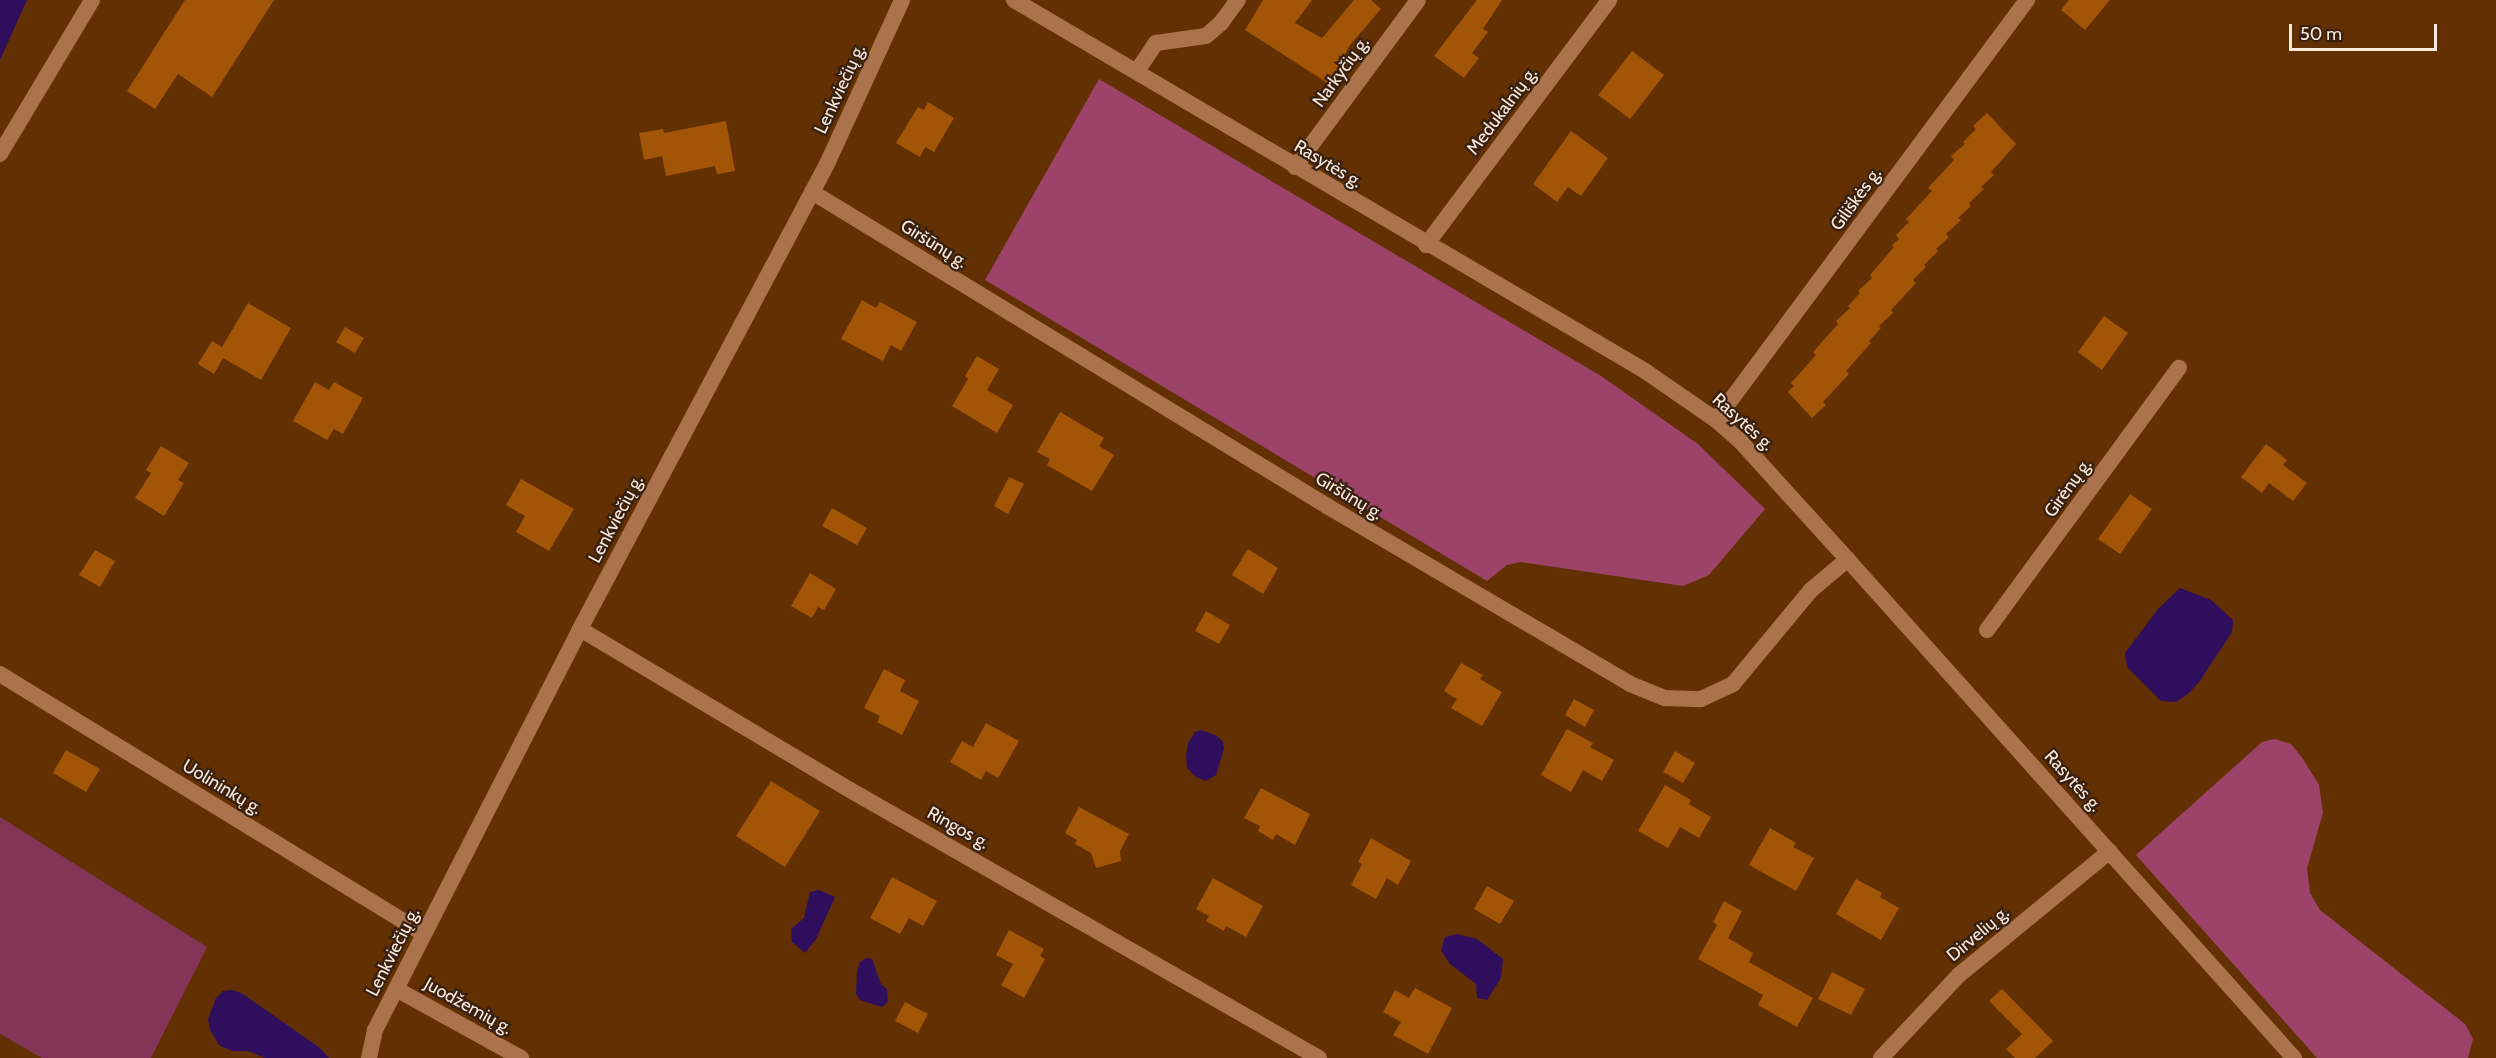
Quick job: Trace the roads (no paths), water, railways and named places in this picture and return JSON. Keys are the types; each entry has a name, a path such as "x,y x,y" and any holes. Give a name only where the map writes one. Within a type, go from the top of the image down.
{"street":[{"path":"0,154 92,0"},
{"name":"Lenkviečių g.","path":"369,1058 375,1030 580,629 812,192 902,0"},
{"name":"Rasytės g.","path":"1014,0 1645,371 1716,420 1741,442 1848,560 2294,1058"},
{"path":"1137,71 1156,43 1206,36 1221,23 1238,0"},
{"name":"Narkyčių g.","path":"1295,167 1418,0"},
{"name":"Medukalnių g.","path":"1426,244 1609,0"},
{"name":"Giliškės g.","path":"1716,420 2027,0"},
{"name":"Giršūnų g.","path":"812,192 1327,506 1630,684 1665,698 1701,699 1733,684 1810,590 1848,560"},
{"name":"Girėnų g.","path":"1987,630 2179,368"},
{"name":"Ringos g.","path":"580,629 850,790 1319,1058"},
{"name":"Uolininkų g.","path":"0,675 424,934"},
{"name":"Dirvelių g.","path":"1881,1058 1959,975 2110,851"},
{"name":"Juodžemių g.","path":"396,989 520,1058"}]}
